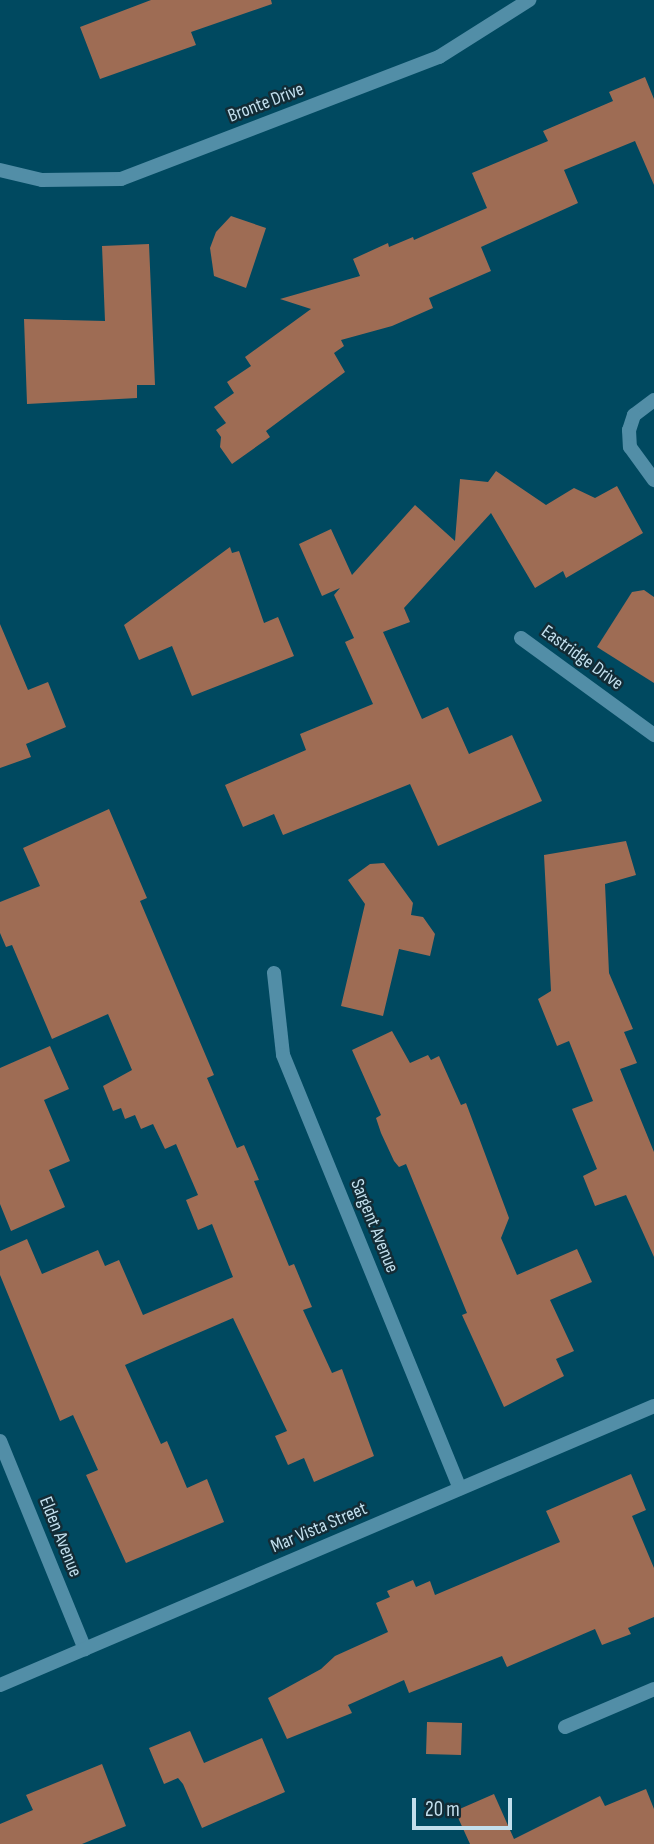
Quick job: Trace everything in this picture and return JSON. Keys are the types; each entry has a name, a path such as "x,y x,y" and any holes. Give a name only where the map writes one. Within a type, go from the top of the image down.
{"street":[{"name":"Bronte Drive","path":"0,170 42,180 121,179 439,57 528,0"},
{"path":"654,400 634,415 629,430 630,447 654,480"},
{"name":"Eastridge Drive","path":"521,638 654,735"},
{"name":"Sargent Avenue","path":"274,973 283,1055 460,1488"},
{"name":"Mar Vista Street","path":"0,1685 654,1406"},
{"name":"Elden Avenue","path":"0,1441 85,1649"},
{"path":"565,1727 654,1689"}],"building":[{"path":"151,0 271,0 272,4 191,32 196,45 100,79 80,27"},
{"path":"645,77 654,99 654,185 635,141 564,170 578,203 481,247 491,271 429,298 433,308 392,326 341,340 344,346 334,353 345,372 266,431 270,437 232,464 220,447 221,437 216,430 226,423 214,407 234,393 227,382 251,366 245,357 311,309 280,299 360,276 353,259 388,243 389,247 413,237 414,240 487,208 472,173 548,141 543,131 613,101 609,92"},
{"path":"231,216 266,228 246,288 214,276 210,248 216,232"},
{"path":"149,244 155,385 137,385 137,398 27,404 24,319 105,321 102,246"},
{"path":"496,471 546,505 574,488 595,498 617,486 643,533 566,578 563,571 535,588 491,513 404,608 410,622 383,632 422,719 448,707 469,754 512,735 542,801 438,846 410,784 283,835 274,814 243,827 225,785 306,750 300,734 373,704 345,642 354,638 334,595 340,588 322,596 299,544 331,529 352,575 415,505 455,541 460,479 488,482"},
{"path":"230,547 232,553 239,551 264,623 278,617 294,656 192,696 172,646 139,660 124,625"},
{"path":"644,590 654,597 654,683 597,647 632,592"},
{"path":"0,624 28,690 48,682 66,727 26,744 31,757 0,768"},
{"path":"109,809 147,898 140,901 214,1075 207,1078 237,1148 244,1145 259,1180 254,1181 289,1266 294,1264 312,1307 303,1310 332,1373 342,1369 374,1456 314,1482 304,1458 288,1465 275,1436 287,1431 233,1318 168,1346 125,1365 161,1444 167,1441 187,1488 207,1479 224,1522 126,1563 86,1475 98,1470 73,1415 60,1421 0,1275 0,1251 27,1239 42,1274 98,1250 105,1266 119,1260 143,1315 233,1277 212,1224 198,1230 186,1200 198,1195 176,1144 165,1149 153,1124 141,1129 135,1115 125,1119 121,1108 113,1111 103,1086 132,1070 108,1014 52,1039 12,945 6,947 0,933 0,902 40,886 23,848"},
{"path":"626,841 636,875 605,884 609,973 633,1029 624,1032 637,1063 620,1069 654,1152 654,1257 626,1195 595,1206 583,1176 597,1169 572,1109 593,1101 569,1041 557,1046 538,999 551,991 544,855"},
{"path":"384,863 413,903 411,915 423,917 435,934 430,956 399,949 383,1016 341,1006 365,904 348,880 370,864"},
{"path":"392,1031 410,1063 428,1055 431,1060 439,1056 461,1105 466,1103 509,1218 501,1238 517,1275 577,1249 592,1282 550,1300 574,1351 556,1359 564,1376 504,1407 462,1315 467,1313 406,1164 399,1167 394,1161 381,1133 376,1118 381,1115 352,1050"},
{"path":"50,1046 69,1089 44,1100 70,1161 49,1170 65,1207 11,1231 0,1204 0,1068"},
{"path":"631,1474 646,1510 632,1516 654,1568 654,1617 628,1628 631,1634 602,1645 595,1629 507,1667 502,1656 409,1693 404,1680 348,1705 352,1713 287,1739 268,1698 321,1669 335,1656 388,1632 376,1603 390,1597 387,1591 413,1580 416,1587 430,1581 435,1595 560,1542 546,1511"},
{"path":"427,1722 462,1723 461,1755 426,1754"},
{"path":"190,1731 204,1763 262,1738 285,1792 202,1828 183,1784 178,1778 164,1784 149,1748"},
{"path":"102,1764 126,1826 82,1844 0,1844 0,1824 33,1810 26,1795"},
{"path":"646,1789 654,1809 654,1844 470,1844 455,1811 494,1794 514,1839 600,1796 605,1806"}]}
